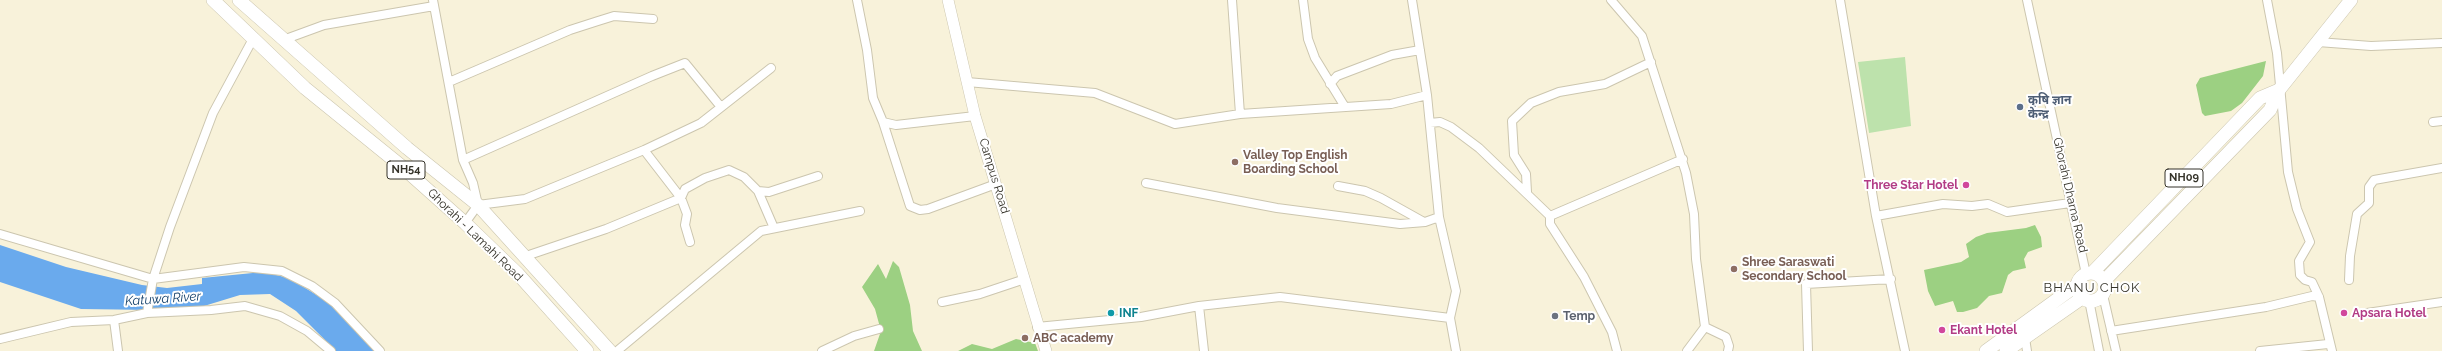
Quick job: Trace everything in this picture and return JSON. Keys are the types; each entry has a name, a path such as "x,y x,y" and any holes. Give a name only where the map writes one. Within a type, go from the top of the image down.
{"main road":[{"name":"Ghorahi - Lamahi Road","path":"214,0 254,37 305,88 400,165 466,223 518,274 587,351"},
{"name":"Ghorahi - Lamahi Road","path":"239,0 407,148 478,205 526,256 610,351"},
{"name":"NH09","path":"2104,281 2270,110 2279,90 2351,0"},
{"name":"NH09","path":"1986,351 2077,285 2260,98 2279,90"},
{"path":"2006,351 2085,299 2094,300 2103,294 2105,288 2102,277 2089,273"},
{"path":"2077,285 2085,299"}],"street":[{"path":"857,0 867,50 873,98 883,122 910,206 920,210 928,209 996,184"},
{"name":"Campus Road","path":"948,0 975,116 1046,351"},
{"path":"1232,0 1240,114"},
{"path":"1303,0 1308,39 1315,58 1330,84 1346,107"},
{"path":"1412,0 1430,123 1439,217 1456,290 1450,318 1456,351"},
{"path":"1611,0 1642,36 1683,159 1694,214 1696,259 1705,327 1687,351"},
{"path":"1840,0 1876,216 1891,280 1905,351"},
{"name":"Ghorahi Dharna Road","path":"2027,0 2070,203 2089,273"},
{"path":"2260,351 2330,347 2319,297 2312,282 2305,280 2300,275 2299,261 2310,242 2297,209 2288,172 2279,90 2277,53 2267,0"},
{"path":"283,40 324,25 434,3 463,160 473,182 478,205 466,223"},
{"path":"449,82 570,30 614,16 653,19"},
{"path":"147,313 153,279 170,227 213,113 254,37"},
{"path":"2318,42 2371,46 2442,43"},
{"path":"1330,84 1337,76 1392,55 1420,50"},
{"path":"1527,192 1526,174 1514,154 1512,121 1531,103 1559,92 1605,84 1651,62"},
{"path":"463,160 685,63 721,107"},
{"path":"478,205 525,199 644,150 701,123 771,68"},
{"path":"967,82 1095,93 1175,124 1240,114 1391,104 1426,95"},
{"path":"883,122 896,125 975,116"},
{"path":"1430,123 1440,122 1451,127 1479,148 1527,192 1550,216 1550,224 1584,277 1612,332 1617,351"},
{"path":"644,150 681,198 687,214 685,225 690,242"},
{"path":"1550,216 1683,159"},
{"path":"2349,280 2350,256 2357,214 2369,203 2369,187 2374,180 2442,168"},
{"path":"526,256 606,229 681,198 685,189 705,178 729,170 744,177 758,191 774,228"},
{"path":"758,191 780,190 818,176"},
{"path":"1146,183 1277,208 1400,224 1425,222 1439,217"},
{"path":"1338,186 1366,191 1425,222"},
{"path":"1876,216 1943,204 1972,206 1988,204 2007,212 2070,203"},
{"path":"617,351 761,231 860,211"},
{"path":"0,234 153,279 244,267 268,268 282,271 312,286 335,303 380,351"},
{"path":"942,302 980,294 1025,279"},
{"path":"1808,351 1806,284 1891,280"},
{"path":"2103,294 2116,351"},
{"path":"2111,331 2266,307 2312,296 2319,297"},
{"path":"1038,327 1141,317 1199,306 1280,297 1450,318"},
{"path":"2085,299 2099,351"},
{"path":"2368,313 2442,302"},
{"path":"0,339 71,322 114,320 147,313 211,310 244,306 280,316 307,331 330,351"},
{"path":"1199,306 1204,351"},
{"path":"114,320 118,351"},
{"path":"1705,327 1726,337 1729,346 1728,351"},
{"path":"822,351 854,336 879,329"},
{"path":"2025,338 2027,351"}],"green space":[{"path":"1905,57 1911,126 1869,133 1858,62"},
{"path":"2266,61 2263,76 2242,103 2231,111 2205,116 2202,113 2196,85 2200,78"},
{"path":"2035,225 2041,237 2042,247 2028,252 2024,259 2026,268 2013,271 2008,275 2002,293 1989,296 1977,308 1963,312 1957,312 1953,301 1935,306 1928,291 1924,270 1961,262 1969,257 1966,244 1976,237 1987,233 2026,228"},
{"path":"893,261 899,267 910,305 913,331 922,351 874,351 881,331 875,309 862,287 878,264 886,279"},
{"path":"1016,339 1035,343 1038,351 958,351 972,344 992,349"}],"water":[{"name":"Katuwa River","path":"0,245 66,267 142,285 167,288 202,284 202,278 263,272 289,278 328,302 361,334 374,351 336,351 296,311 270,294 240,295 204,306 153,310 81,309 0,282"}],"place":[{"name":"कृषि ज्ञान केन्द्र","path":"2020,107"},
{"name":"Valley Top English Boarding School","path":"1235,162"},
{"name":"Three Star Hotel","path":"1966,185"},
{"name":"Shree Saraswati Secondary School","path":"1734,269"},
{"name":"INF","path":"1111,313"},
{"name":"Apsara Hotel","path":"2344,313"},
{"name":"Temp","path":"1555,316"},
{"name":"Ekant Hotel","path":"1942,330"},
{"name":"ABC academy","path":"1025,338"}],"district":[{"name":"BHANU CHOK","path":"2092,288"}]}
